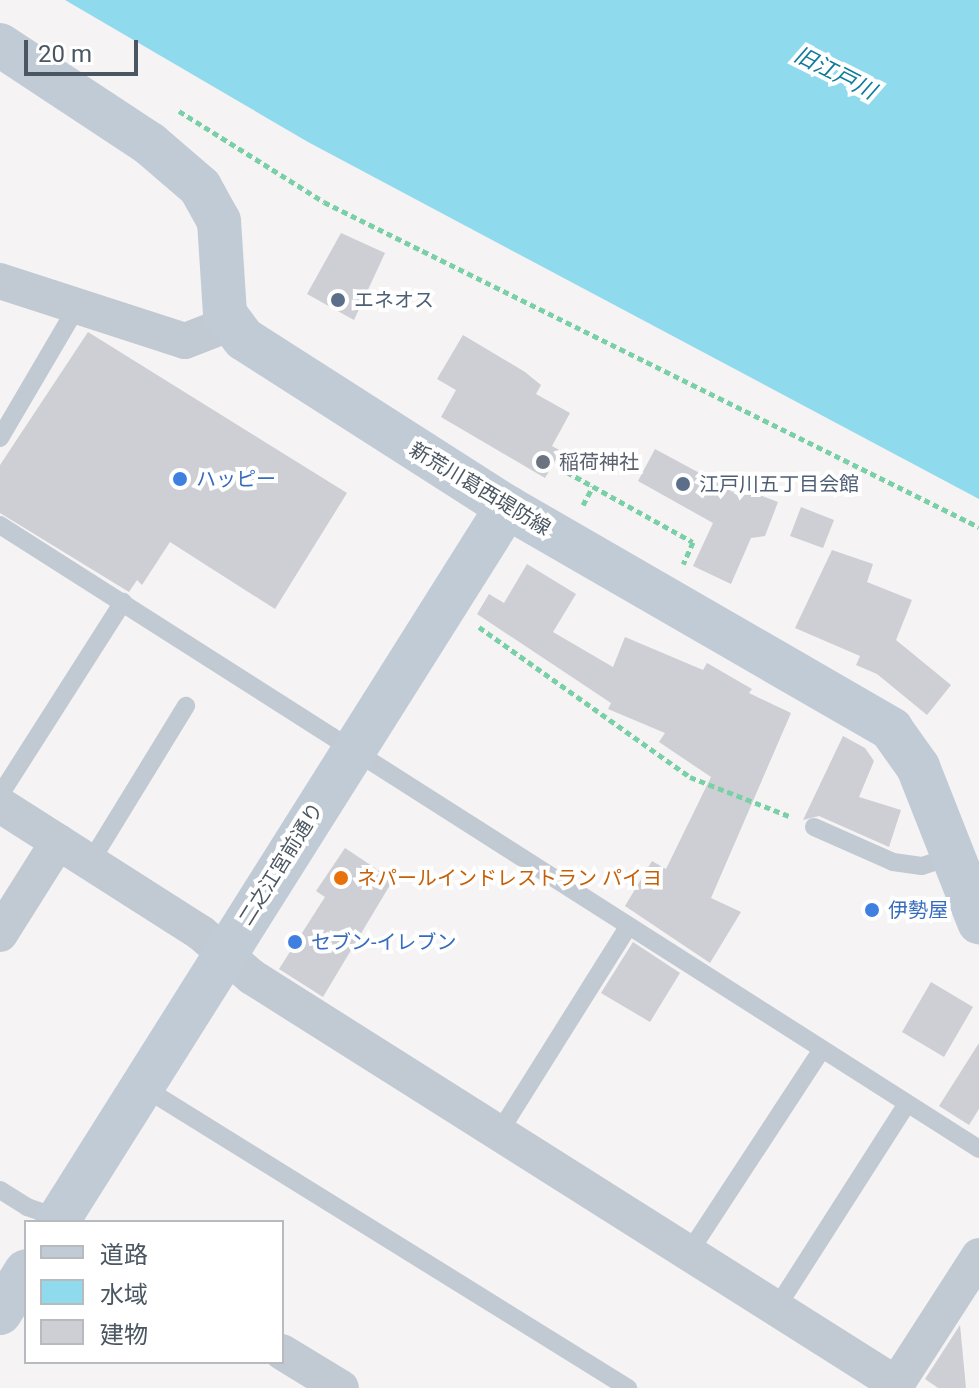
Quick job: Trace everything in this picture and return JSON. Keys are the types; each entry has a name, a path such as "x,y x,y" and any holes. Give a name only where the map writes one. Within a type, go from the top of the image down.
{"main road":[{"path":"0,45 150,144 200,187 219,221 222,288 229,324"},
{"name":"新荒川葛西堤防線","path":"229,324 262,352 507,507 891,729 918,767 950,857 979,922"},
{"name":"二之江宮前通り","path":"62,1220 226,952 507,507"},
{"path":"0,1313 24,1274"}],"street":[{"path":"0,281 185,341 229,324"},
{"path":"0,805 91,861 226,952 252,977 902,1384 979,1256"},
{"path":"0,934 58,842"},
{"path":"284,1353 341,1388"}],"lane":[{"path":"0,438 77,307"},
{"path":"0,525 351,752 979,1149"},
{"path":"0,795 123,602"},
{"path":"91,861 186,706"},
{"path":"819,828 893,862 922,866 950,857"},
{"path":"500,1131 628,927"},
{"path":"690,1251 822,1049"},
{"path":"143,1087 628,1388"},
{"path":"777,1307 907,1104"},
{"path":"0,1190 59,1220"}],"path":[{"path":"174,108 324,202 979,527"},
{"path":"558,467 693,542 684,561"},
{"path":"447,605 690,777 819,828"}],"water":[{"name":"旧江戸川","path":"65,0 979,0 979,499 308,142"}],"building":[{"path":"341,233 385,253 354,320 307,294"},
{"path":"88,332 347,493 275,609 170,542 142,585 137,580 129,592 0,513 0,465"},
{"path":"463,335 525,372 541,385 536,394 570,413 552,446 561,451 545,478 441,417 456,390 437,379"},
{"path":"655,449 731,490 733,485 778,502 765,536 751,538 731,584 693,566 713,523 638,481"},
{"path":"801,507 834,520 823,548 790,536"},
{"path":"832,550 873,564 867,582 912,600 896,640 951,685 927,715 877,674 856,665 860,656 795,628"},
{"path":"527,564 576,594 553,632 613,667 625,637 703,670 707,663 752,689 749,693 791,713 711,898 741,912 710,963 625,906 652,861 666,869 711,777 659,742 665,733 608,709 611,703 477,614 489,594 504,603"},
{"path":"843,736 865,748 874,761 859,797 901,810 889,847 819,816 803,820"},
{"path":"345,848 393,880 323,997 279,969 325,897 316,891"},
{"path":"633,942 680,973 650,1022 601,993"},
{"path":"931,982 973,1007 944,1057 902,1032"},
{"path":"979,1043 979,1109 969,1125 939,1106"},
{"path":"960,1325 966,1388 938,1388 925,1379"}],"place":[{"name":"エネオス","path":"338,300"},
{"name":"稲荷神社","path":"543,462"},
{"name":"ハッピー","path":"180,479"},
{"name":"江戸川五丁目会館","path":"683,484"},
{"name":"ネパールインドレストラン パイヨ","path":"341,878"},
{"name":"伊勢屋","path":"872,910"},
{"name":"セブン-イレブン","path":"295,942"}]}
